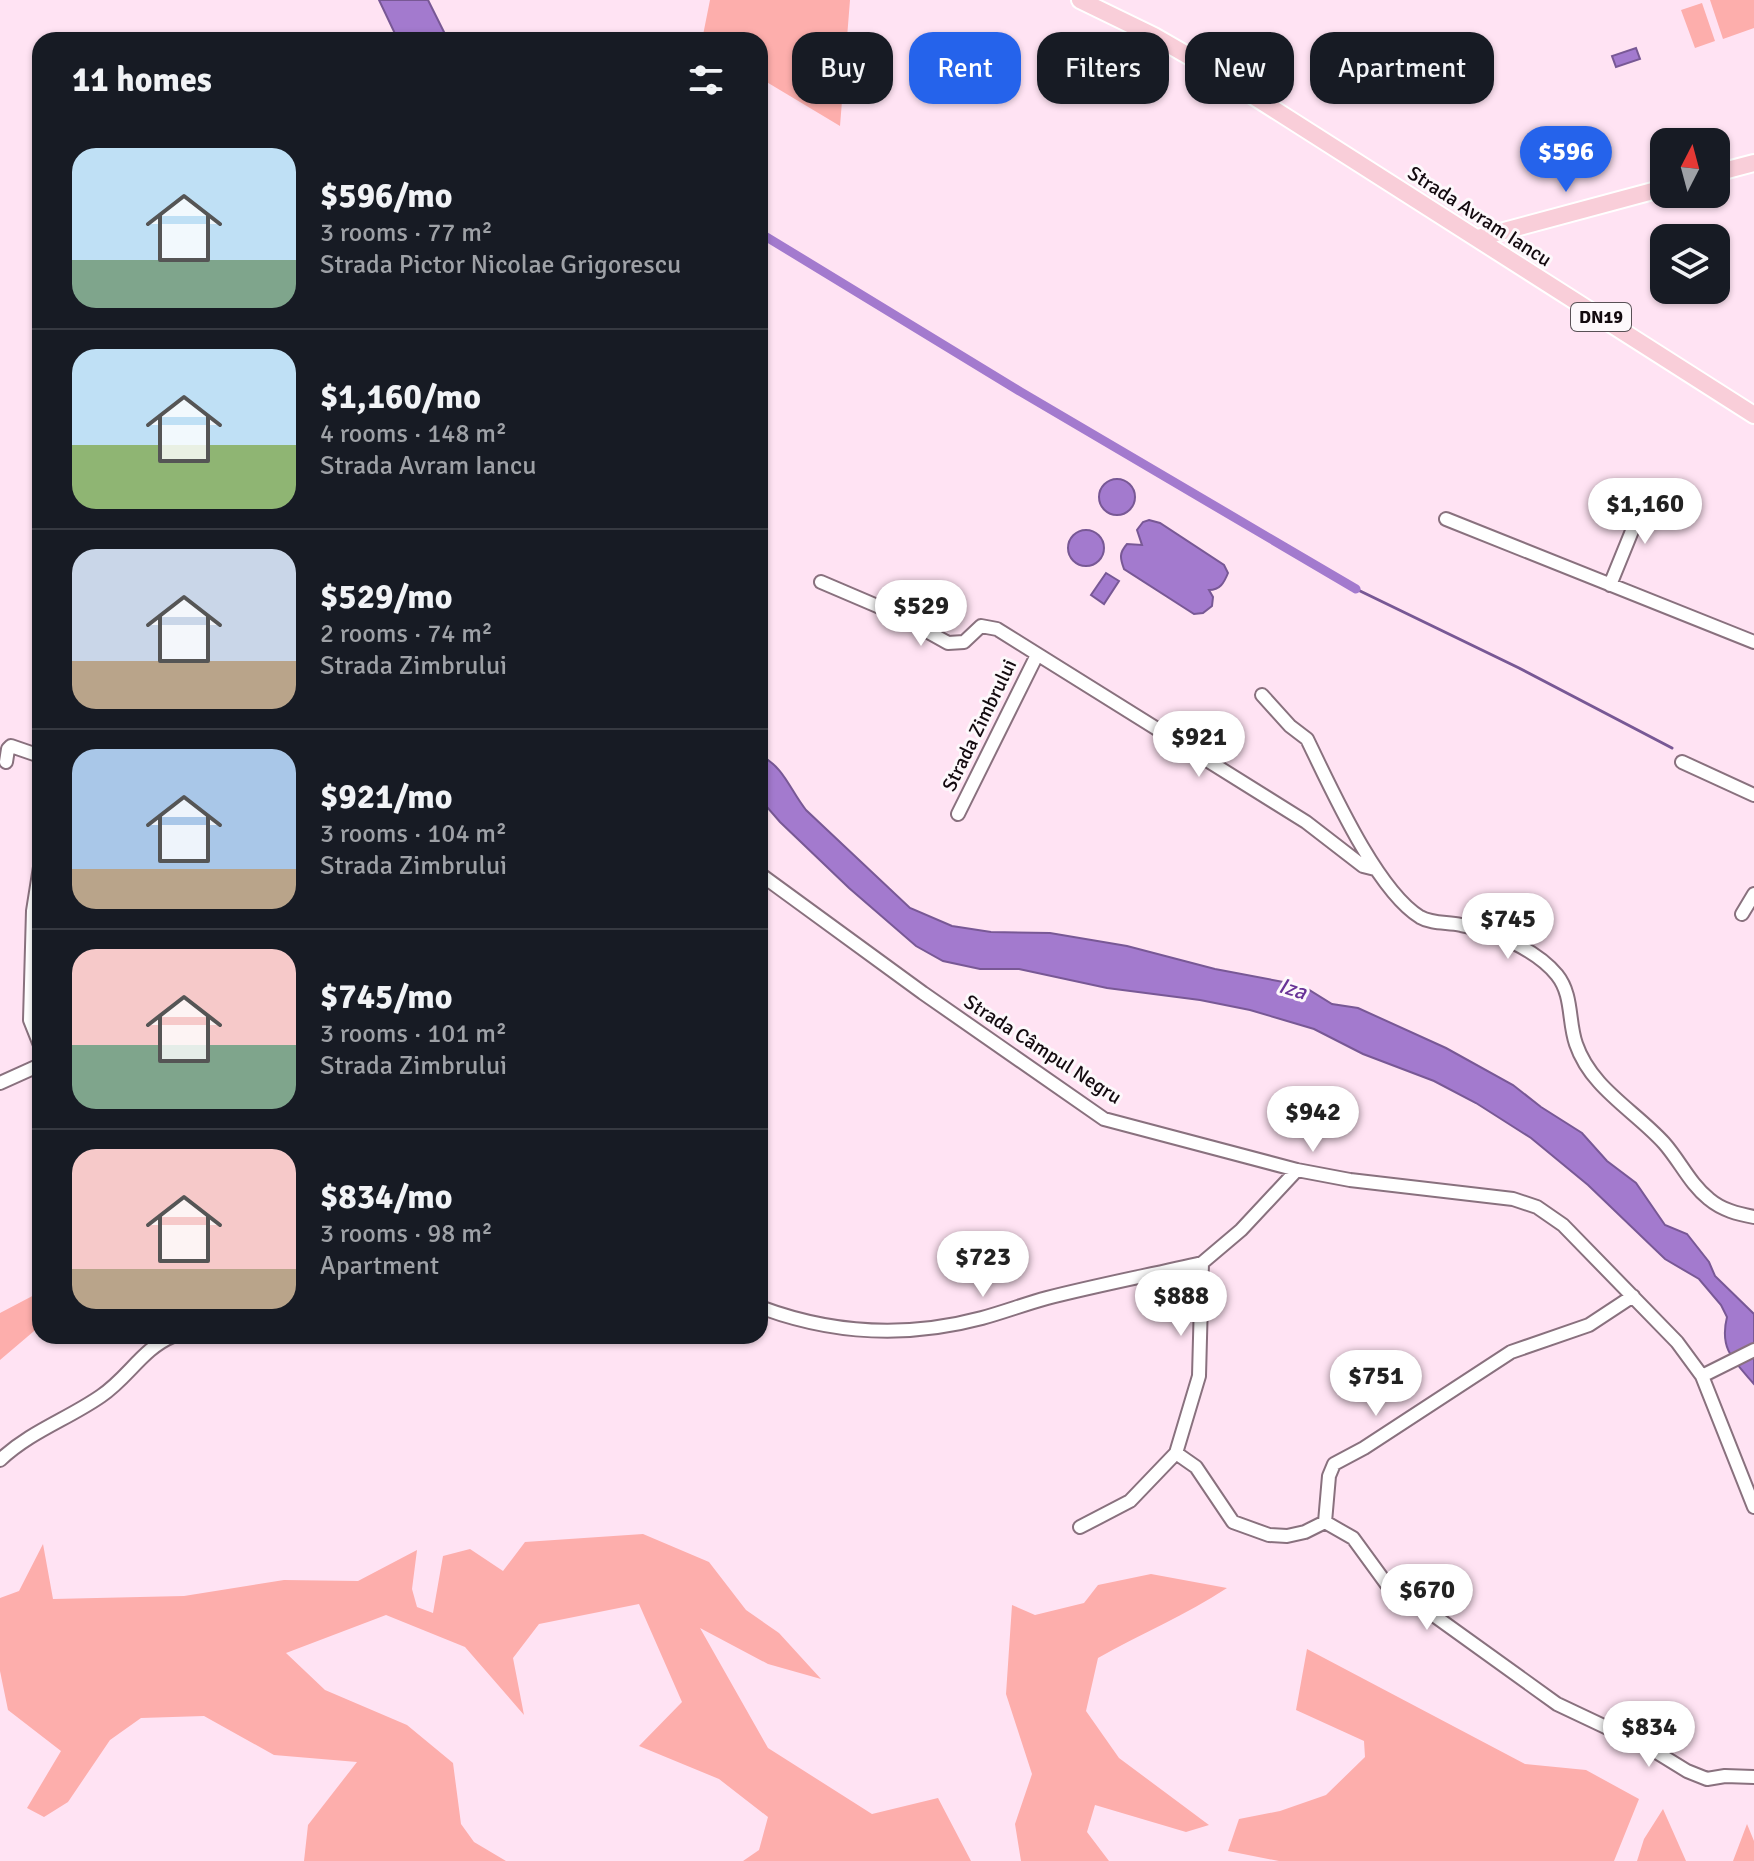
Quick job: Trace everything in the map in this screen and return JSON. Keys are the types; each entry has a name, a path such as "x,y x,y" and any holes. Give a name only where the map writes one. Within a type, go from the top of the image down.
{"main road":[{"name":"Strada Avram Iancu","path":"1080,0 1184,53 1754,415"},
{"path":"1730,169 1754,163"},
{"path":"1478,238 1650,192"}],"street":[{"path":"1610,585 1647,494"},
{"path":"1446,519 1754,642"},
{"name":"Strada Zimbrului","path":"821,582 896,614 948,643 964,642 981,626 997,629 1306,822 1363,866 1375,869"},
{"name":"Strada Zimbrului","path":"958,814 1037,655"},
{"name":"Strada Zimbrului","path":"1262,695 1307,739 1375,869 1411,910 1423,919 1486,931 1510,941 1550,968 1559,977 1567,996 1576,1043 1599,1084 1665,1145 1709,1199 1721,1207 1754,1217"},
{"path":"6,762 11,746 32,753"},
{"path":"1682,762 1754,795"},
{"name":"Strada Câmpul Negru","path":"768,880 1104,1119 1297,1170 1350,1180 1522,1201 1545,1211 1563,1225 1677,1342 1702,1376 1754,1507"},
{"path":"1742,914 1754,894"},
{"path":"32,953 32,1025"},
{"path":"0,1083 32,1069"},
{"path":"768,1310 842,1330 879,1332 980,1318 1046,1298 1202,1263 1241,1230 1297,1170"},
{"path":"1080,1527 1130,1501 1176,1453 1199,1376 1202,1263"},
{"path":"1325,1522 1329,1476 1334,1464 1364,1448 1511,1352 1589,1325 1633,1296"},
{"path":"0,1460 50,1423 100,1397 160,1344"},
{"path":"1702,1376 1754,1350"},
{"path":"1176,1453 1196,1467 1233,1522 1269,1535 1287,1536 1305,1532 1325,1522"},
{"path":"1325,1522 1353,1538 1388,1586 1557,1704 1707,1779 1754,1777"}],"shaded area":[{"path":"710,0 850,0 847,32 792,32 792,97 768,83 768,32 704,32"},
{"path":"1710,0 1754,0 1754,28 1723,39"},
{"path":"1702,3 1715,41 1695,48 1681,10"},
{"path":"803,104 842,104 840,126"},
{"path":"32,1296 32,1333 0,1360 0,1313"},
{"path":"643,1534 709,1562 746,1610 779,1633 821,1679 768,1664 700,1628 768,1748 872,1814 938,1798 971,1861 743,1861 759,1850 768,1817 719,1779 639,1746 682,1702 639,1604 539,1624 513,1658 524,1715 465,1647 386,1615 286,1653 325,1690 407,1725 453,1763 461,1824 474,1842 506,1861 304,1861 308,1825 357,1762 274,1755 204,1716 141,1718 110,1740 68,1802 44,1817 27,1808 61,1751 8,1710 0,1671 0,1598 19,1591 43,1544 53,1599 184,1596 284,1580 358,1581 417,1550 412,1589 417,1607 433,1613 443,1556 470,1549 503,1571 525,1542"},
{"path":"1151,1574 1227,1588 1098,1658 1086,1711 1119,1758 1209,1825 1186,1832 1095,1805 1087,1832 1109,1861 1021,1861 1015,1824 1032,1774 1006,1694 1012,1605 1035,1615 1084,1603 1098,1585"},
{"path":"1307,1649 1525,1764 1586,1770 1639,1799 1614,1861 1279,1861 1228,1851 1239,1819 1280,1811 1326,1795 1365,1757 1364,1741 1296,1710"},
{"path":"1663,1809 1686,1861 1637,1861 1644,1839"},
{"path":"1747,1824 1754,1841 1754,1861 1733,1861"}],"water":[{"path":"379,0 428,0 444,32 394,32"},
{"path":"1636,48 1640,59 1616,67 1612,56"},
{"path":"1117,479 1130,484 1135,497 1130,510 1117,515 1104,510 1099,497 1104,484"},
{"path":"1149,520 1160,523 1224,565 1228,573 1219,587 1209,590 1213,597 1212,606 1203,613 1194,614 1124,569 1121,553 1127,544 1142,545 1137,530"},
{"path":"1086,530 1099,535 1104,548 1099,561 1086,566 1073,561 1068,548 1073,535"},
{"path":"1106,573 1119,581 1104,604 1091,595"},
{"name":"Iza","path":"768,760 781,772 806,810 910,908 952,926 991,932 1050,933 1127,946 1215,969 1294,984 1332,1004 1358,1008 1446,1048 1513,1085 1582,1133 1607,1161 1636,1183 1665,1225 1687,1234 1709,1262 1715,1276 1754,1314 1754,1384 1730,1354 1725,1338 1727,1317 1721,1305 1699,1279 1665,1259 1588,1185 1531,1138 1476,1103 1434,1081 1363,1054 1314,1029 1250,1010 1107,988 1019,969 980,969 943,961 916,946 768,808"}],"waterway":[{"path":"768,238 1021,392 1356,589"},
{"path":"1356,589 1519,668 1672,748"}]}
